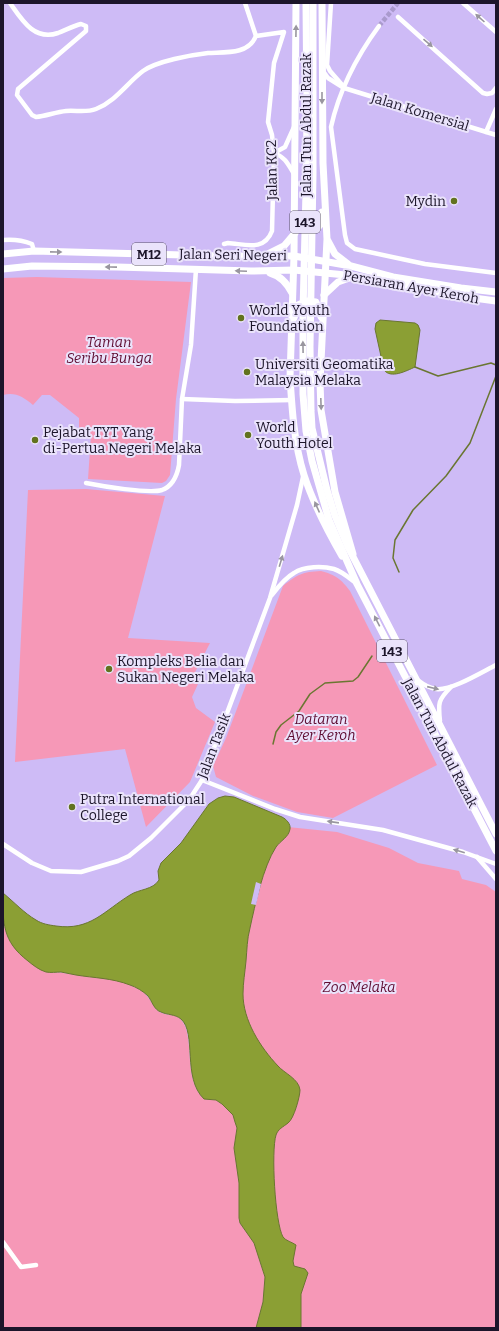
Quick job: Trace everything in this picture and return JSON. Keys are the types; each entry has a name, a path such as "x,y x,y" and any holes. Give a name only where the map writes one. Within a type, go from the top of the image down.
{"main road":[{"path":"296,3 294,125 295,233 292,325 292,400 294,429 304,474 317,509 349,566"},
{"path":"296,15 307,3"},
{"name":"Jalan Tun Abdul Razak","path":"307,3 306,191 303,312 306,431 311,440 340,528 355,560 496,834"},
{"path":"313,3 322,6 323,163 327,239 320,382 321,410 335,492 355,560"},
{"name":"Jalan Tun Abdul Razak","path":"313,3 313,166 310,347 311,440 324,506 357,584 496,851"},
{"path":"295,198 298,224 302,229 309,232 316,229 321,223 324,194"},
{"path":"264,256 284,246 295,233"},
{"path":"327,239 335,254 351,266"},
{"name":"Jalan Seri Negeri","path":"3,254 34,251 294,256"},
{"name":"M12","path":"294,256 326,261"},
{"name":"Persiaran Ayer Keroh","path":"326,261 393,277 496,292"},
{"name":"Jalan Seri Negeri","path":"3,269 32,266 265,271 294,270"},
{"name":"M12","path":"294,270 325,273"},
{"path":"265,271 277,275 283,279 293,294"},
{"name":"Persiaran Ayer Keroh","path":"325,273 356,276 459,296 496,301"},
{"path":"324,295 338,282 356,276"},
{"path":"292,325 298,306 307,300 316,302 323,322"}],"street":[{"path":"10,3 23,22 36,32 46,35 82,24 86,26 86,29 18,89 17,95 32,115 36,117 65,111 85,111 97,109 115,98 136,77 149,67 201,54 240,50 251,45 256,36 246,5"},
{"path":"330,3 327,65 344,88"},
{"path":"463,3 496,32"},
{"path":"398,17 483,93 492,93 496,88"},
{"path":"379,26 360,53 335,110 331,127 347,243 355,249 425,264 496,273"},
{"name":"Jalan KC2","path":"224,244 228,242 257,246 262,244 272,231 274,153 272,135 268,122 274,63 284,32 256,36"},
{"name":"Jalan Komersial","path":"322,68 328,78 344,88 496,135"},
{"path":"486,132 496,109"},
{"path":"274,153 285,147 294,125"},
{"path":"274,153 281,155 286,160 295,176"},
{"path":"3,240 15,239 27,242 32,244 34,251"},
{"path":"86,483 134,490 162,490 174,481 179,465 182,399 191,345 196,269"},
{"path":"182,399 235,401 292,400"},
{"name":"Jalan Tasik","path":"3,844 32,863 52,871 81,872 118,861 129,856 146,842 189,800 202,780 270,598 298,505 304,474"},
{"name":"Jalan Tasik","path":"270,598 281,584 295,572 306,568 322,567 334,569 344,574 357,584"},
{"path":"416,679 424,685 435,689 442,689 453,686 496,665"},
{"path":"440,726 438,706 440,700 453,686"},
{"path":"202,780 302,818 383,830 476,856 496,864"},
{"path":"476,856 496,879"},
{"path":"3,1242 14,1259 21,1266 36,1265"}],"green space":[{"name":"Taman Seribu Bunga","path":"37,277 191,282 176,399 170,475 166,481 162,483 88,479 91,435 79,435 79,418 50,395 42,395 33,405 16,395 3,395 3,278"},
{"name":"Kompleks Belia dan Sukan Negeri Melaka","path":"86,489 165,496 128,638 210,643 191,680 198,684 192,697 196,708 215,722 190,782 146,827 125,749 15,762 28,490"},
{"name":"Dataran Ayer Keroh","path":"321,571 338,578 350,591 437,765 333,818 297,812 253,796 216,777 213,766 226,738 283,586 300,574"},
{"name":"Zoo Melaka","path":"268,825 337,832 389,848 418,863 459,871 462,879 486,885 496,892 496,1328 278,1328 209,987"},
{"path":"3,922 10,942 28,959 45,971 103,978 131,985 146,994 158,1011 180,1018 187,1034 191,1070 195,1086 204,1099 216,1100 233,1115 237,1128 234,1148 239,1183 239,1218 240,1223 254,1243 265,1277 263,1302 256,1328 3,1328"}],"shaded area":[{"path":"380,320 415,323 418,325 420,330 415,367 395,374 387,373 384,370 375,329 376,323"},
{"path":"225,796 234,797 282,817 290,825 288,834 271,855 260,886 248,936 243,994 249,1023 259,1042 271,1059 297,1083 300,1090 298,1102 290,1121 279,1130 276,1135 274,1171 276,1203 280,1229 284,1238 296,1245 293,1261 294,1266 305,1269 308,1273 301,1294 301,1328 256,1328 263,1302 265,1277 254,1243 240,1223 239,1218 239,1183 234,1148 237,1128 233,1115 222,1104 216,1100 204,1099 197,1090 193,1080 191,1068 188,1034 186,1026 181,1019 159,1011 146,994 130,985 110,980 61,972 46,972 39,969 19,954 13,946 6,931 4,922 3,893 27,914 38,921 56,926 68,927 88,923 130,895 150,888 159,880 158,871 161,863 181,843 209,804 218,798"}],"pier":[{"path":"256,882 261,884 256,905 251,904"}],"waterway":[{"path":"415,367 438,376 491,363 496,365"},
{"path":"399,572 393,558 395,540 413,510 446,476 470,443 496,376"},
{"path":"273,744 276,732 281,725 299,711 310,694 325,683 353,681 358,677 372,656"}],"tunnel":[{"path":"379,26 398,3"}],"place":[{"name":"Mydin","path":"454,201"},
{"name":"World Youth Foundation","path":"241,318"},
{"name":"Universiti Geomatika Malaysia Melaka","path":"247,372"},
{"name":"World Youth Hotel","path":"248,435"},
{"name":"Pejabat TYT Yang di-Pertua Negeri Melaka","path":"35,440"},
{"name":"Kompleks Belia dan Sukan Negeri Melaka","path":"109,669"},
{"name":"Putra International College","path":"72,807"}]}
